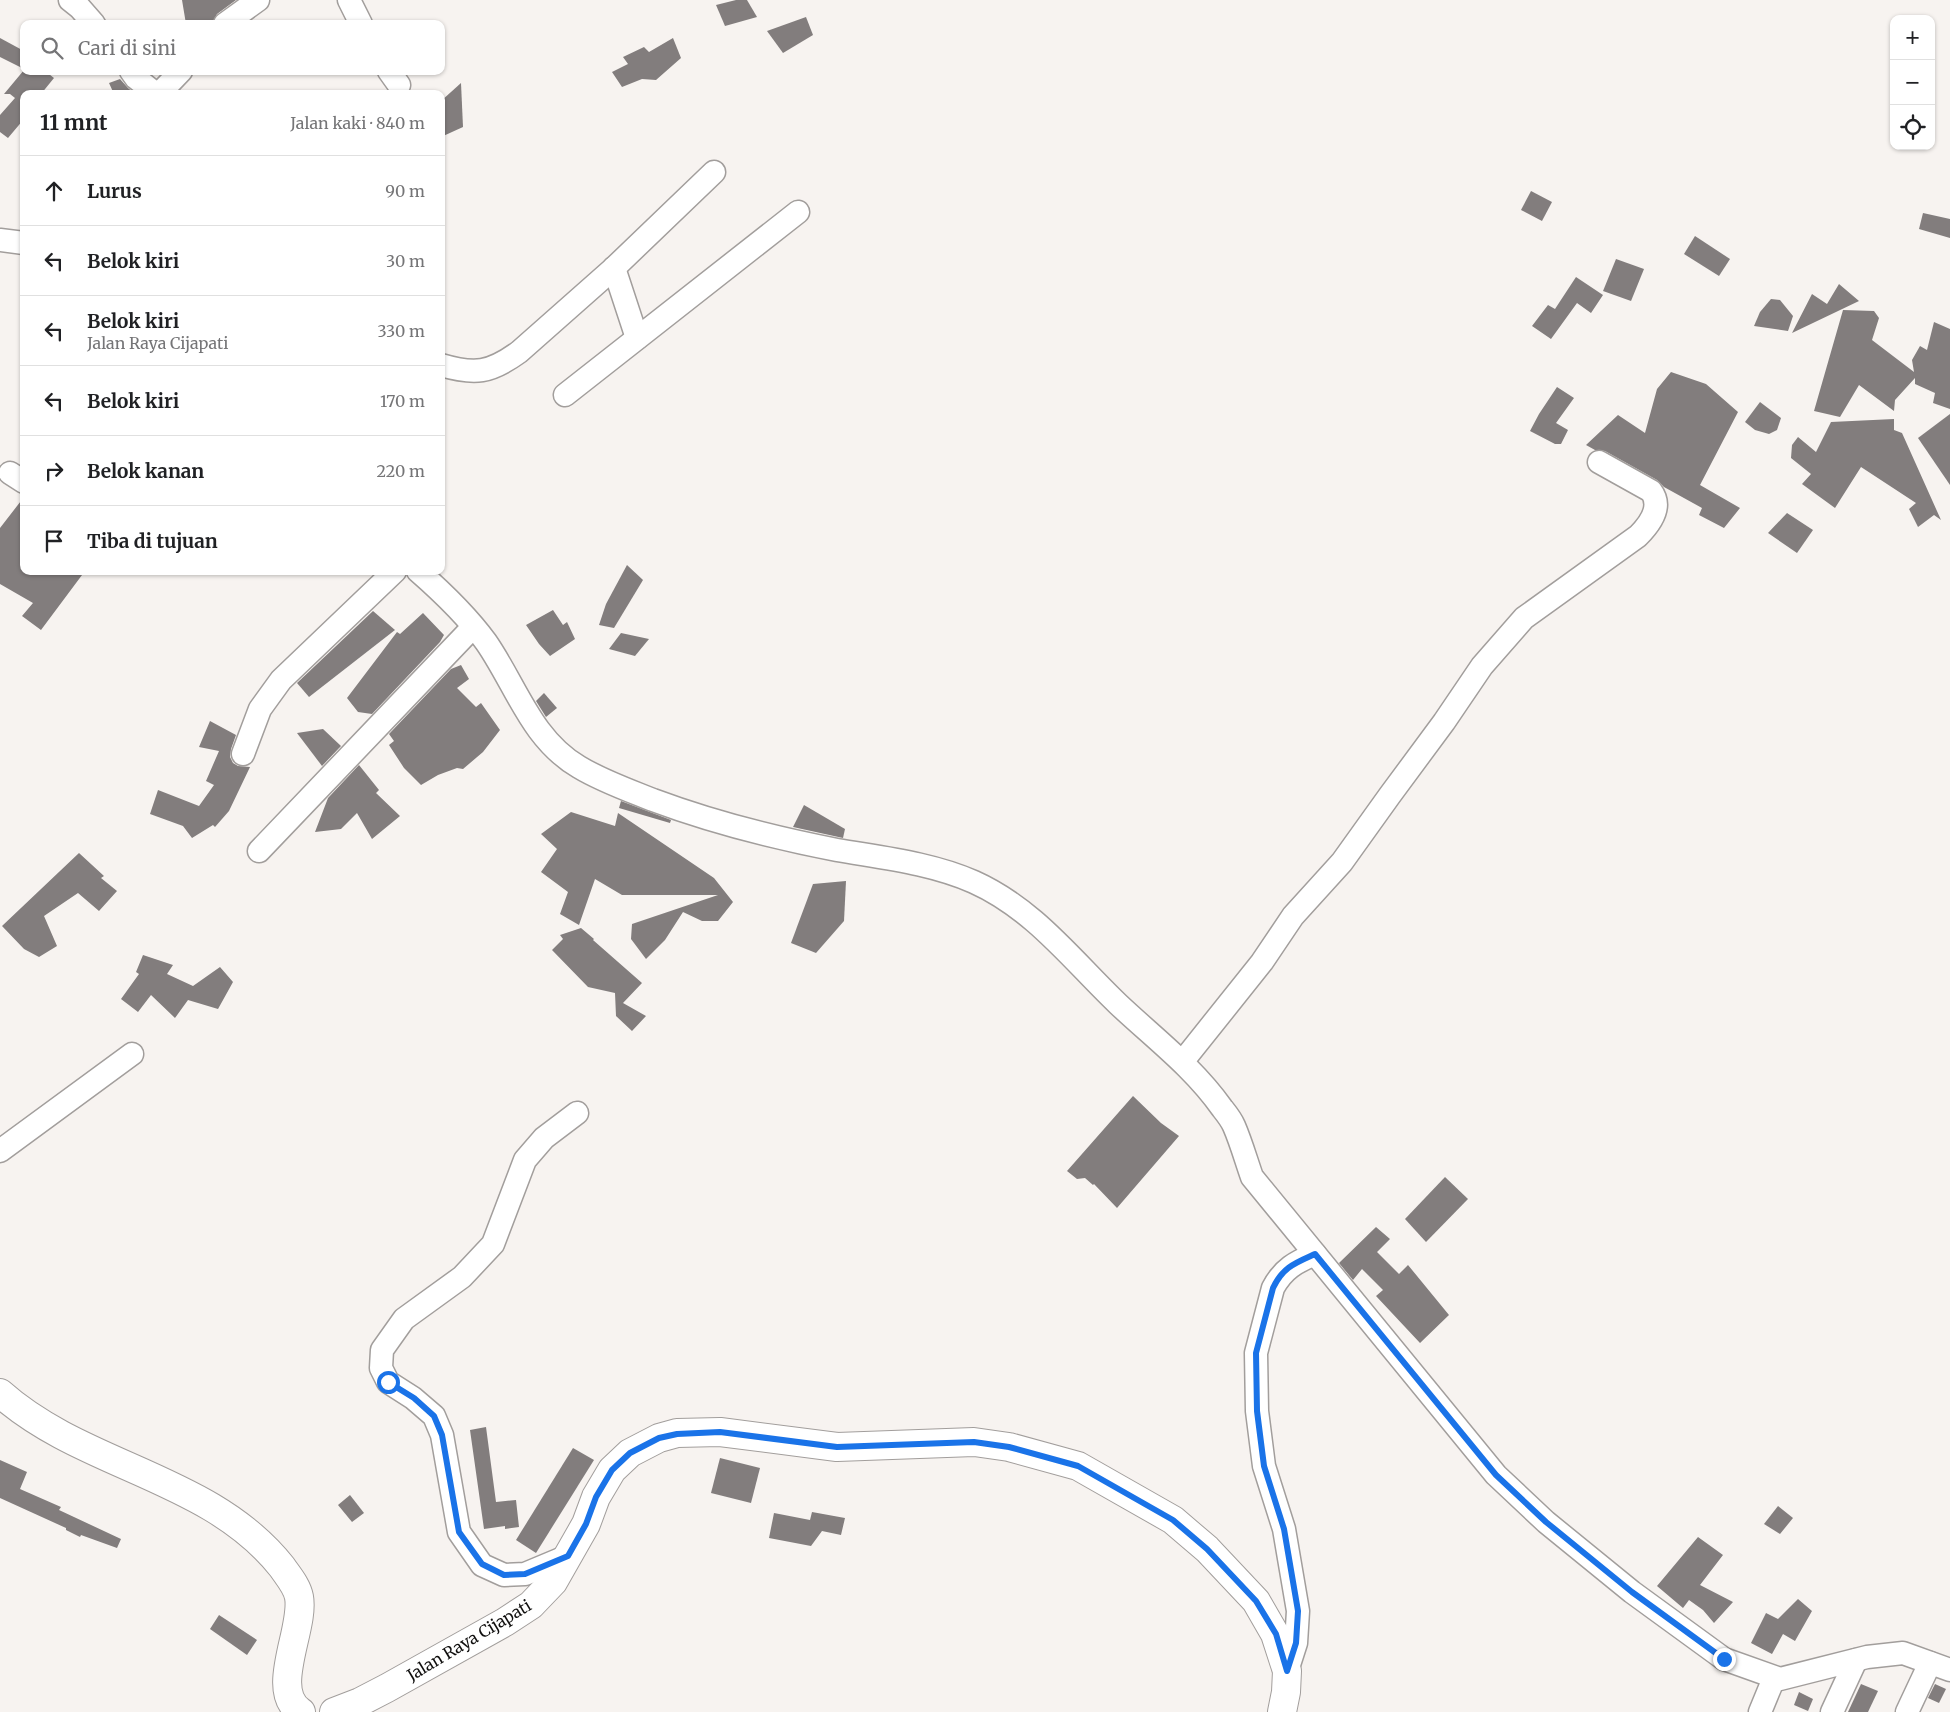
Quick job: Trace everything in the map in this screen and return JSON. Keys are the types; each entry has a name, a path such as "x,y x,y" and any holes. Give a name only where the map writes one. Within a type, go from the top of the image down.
{"main road":[{"path":"0,1393 32,1416 93,1452 178,1488 206,1503 247,1533 267,1551 287,1575 298,1596 300,1612 287,1684 289,1698 296,1710"},
{"name":"Jalan Raya Cijapati","path":"334,1712 362,1707 531,1605 553,1582 586,1524 596,1497 620,1462 641,1447 659,1438 677,1434 720,1432 837,1447 974,1442 1009,1447 1078,1466 1173,1520 1207,1549 1256,1601 1276,1634 1287,1671 1286,1692 1282,1712"}],"street":[{"path":"70,0 90,20"},
{"path":"230,20 258,0"},
{"path":"349,0 359,20"},
{"path":"134,75 152,90"},
{"path":"161,90 176,75"},
{"path":"445,366 462,371 478,372 504,363 614,268 714,172"},
{"path":"566,395 798,212"},
{"path":"0,240 20,242"},
{"path":"614,268 637,338"},
{"path":"1183,1061 1262,962 1293,916 1342,862 1444,722 1482,666 1524,618 1638,536 1647,527 1655,509 1656,501 1654,495 1599,462"},
{"path":"243,754 260,708 280,680 391,575"},
{"path":"423,575 434,584 486,642 531,720 559,753 577,766 605,781 695,815 801,842 890,858 936,869 973,881 1016,905 1075,958 1117,1003 1183,1061 1211,1092 1233,1124 1252,1177 1496,1475 1546,1522 1632,1592 1724,1659 1774,1678 1780,1680 1856,1660 1903,1653 1940,1666 1907,1712"},
{"path":"259,851 473,627"},
{"path":"0,1151 132,1054"},
{"path":"568,1556 525,1574 504,1575 482,1564 459,1532 442,1435 434,1416 414,1398 388,1382 381,1368 382,1350 404,1320 462,1277 493,1244 525,1160 544,1138 577,1113"},
{"path":"1287,1671 1296,1643 1298,1611 1284,1529 1264,1466 1257,1411 1256,1353 1273,1288 1277,1280 1290,1266 1315,1254"},
{"path":"1832,1712 1856,1660"},
{"path":"1760,1712 1774,1678"}],"building":[{"path":"182,0 236,0 217,14 214,20 185,20"},
{"path":"736,0 747,0 757,17 725,26 716,5"},
{"path":"806,17 813,35 783,53 767,31"},
{"path":"0,38 20,49 20,67 0,57"},
{"path":"673,38 681,58 656,80 642,79 622,87 612,72 628,64 623,57 644,47 649,52"},
{"path":"20,75 50,75 54,78 44,90 20,90 20,124 8,138 0,132 0,115 15,98 10,94 4,94"},
{"path":"120,79 130,90 112,90 109,83"},
{"path":"461,83 463,127 445,135 445,97"},
{"path":"1531,191 1552,202 1542,221 1521,210"},
{"path":"1923,213 1950,219 1950,238 1919,229"},
{"path":"1695,236 1730,259 1719,276 1684,254"},
{"path":"1616,259 1644,269 1631,301 1603,291"},
{"path":"1576,277 1603,295 1591,313 1577,303 1551,339 1532,326 1548,305 1555,309"},
{"path":"1839,284 1859,301 1792,333 1812,294 1827,304"},
{"path":"1771,299 1780,300 1793,316 1788,331 1754,326 1760,312"},
{"path":"1843,310 1874,311 1879,318 1872,340 1914,372 1912,360 1920,346 1927,350 1934,322 1950,329 1950,409 1933,403 1935,393 1915,384 1915,378 1895,400 1894,411 1859,385 1840,417 1814,411"},
{"path":"1671,372 1706,384 1738,412 1700,485 1740,508 1724,528 1699,515 1702,508 1664,487 1657,480 1605,451 1595,450 1586,445 1618,415 1645,433 1657,389"},
{"path":"1557,387 1574,398 1556,423 1568,430 1561,444 1555,444 1530,431"},
{"path":"1760,402 1781,418 1777,430 1769,434 1755,430 1745,422"},
{"path":"1950,414 1950,485 1918,438"},
{"path":"1894,419 1894,430 1902,433 1941,520 1934,515 1918,527 1909,509 1916,503 1861,467 1835,508 1802,484 1811,474 1791,458 1792,445 1798,437 1816,452 1831,422"},
{"path":"20,502 20,575 82,575 41,630 22,616 33,603 0,584 0,528"},
{"path":"1787,513 1813,530 1797,553 1768,533"},
{"path":"627,565 643,580 614,628 599,625 606,604"},
{"path":"553,610 563,625 567,622 575,639 550,656 526,625"},
{"path":"373,611 395,630 309,697 297,683"},
{"path":"423,613 444,635 440,642 372,714 358,712 347,698 397,632 400,634"},
{"path":"621,633 649,639 635,656 609,649"},
{"path":"461,665 469,679 457,688 476,707 481,703 500,730 483,752 463,769 457,768 438,775 421,785 404,768 389,745 394,741 389,734 451,669"},
{"path":"544,693 557,708 546,717 536,701"},
{"path":"210,721 236,735 230,757 233,763 238,766 250,767 229,811 215,827 213,825 192,838 183,826 150,814 158,790 199,806 214,785 206,781 219,751 199,747"},
{"path":"323,729 341,746 322,766 297,733"},
{"path":"359,765 379,790 376,793 400,816 372,839 357,813 341,829 315,832 328,798"},
{"path":"621,801 671,820 670,823 619,808"},
{"path":"804,805 845,829 843,838 793,827"},
{"path":"571,812 615,826 618,813 714,878 733,902 718,921 702,921 683,912 665,940 646,959 631,939 632,924 718,895 622,895 595,879 579,925 560,914 568,892 541,872 557,849 541,834"},
{"path":"79,853 104,876 101,878 117,891 99,911 78,893 44,916 57,946 39,957 24,949 2,926"},
{"path":"846,881 844,921 816,953 791,943 813,884"},
{"path":"581,928 642,983 623,1003 646,1016 632,1031 616,1016 615,993 588,987 552,950 563,939 560,935"},
{"path":"143,955 173,965 167,974 193,986 220,967 233,982 218,1009 188,1000 175,1018 151,995 138,1012 121,999 139,974 136,972"},
{"path":"1133,1096 1161,1123 1179,1136 1117,1208 1094,1184 1085,1178 1077,1179 1067,1171"},
{"path":"1445,1177 1468,1199 1426,1242 1405,1219"},
{"path":"1376,1227 1390,1239 1377,1252 1399,1274 1408,1265 1449,1315 1420,1343 1376,1296 1383,1290 1362,1269 1353,1280 1339,1263"},
{"path":"486,1427 496,1502 516,1500 519,1527 505,1529 505,1526 484,1529 470,1430"},
{"path":"573,1448 594,1460 536,1553 516,1540"},
{"path":"720,1458 760,1468 751,1503 711,1493"},
{"path":"0,1460 27,1472 20,1489 61,1507 59,1510 121,1539 117,1548 81,1535 80,1537 66,1530 66,1528 0,1498"},
{"path":"350,1495 364,1513 352,1522 338,1505"},
{"path":"1778,1506 1793,1518 1780,1534 1764,1524"},
{"path":"812,1512 845,1518 841,1535 822,1531 811,1546 769,1538 774,1513 810,1520"},
{"path":"1698,1537 1723,1555 1700,1585 1733,1602 1714,1623 1703,1610 1689,1600 1683,1608 1657,1586"},
{"path":"1798,1599 1812,1611 1795,1641 1783,1634 1772,1654 1751,1643 1766,1613 1778,1619"},
{"path":"219,1615 257,1640 247,1655 210,1629"},
{"path":"1861,1684 1878,1691 1868,1712 1848,1712"},
{"path":"1935,1684 1946,1689 1939,1703 1928,1698"},
{"path":"1799,1692 1813,1699 1808,1711 1794,1705"}],"route":[{"path":"388,1382 414,1398 434,1416 442,1435 459,1532 482,1564 504,1575 525,1574 568,1556 586,1524 596,1497 612,1470 630,1453 659,1438 677,1434 720,1432 837,1447 974,1442 1009,1447 1078,1466 1173,1520 1207,1549 1256,1601 1276,1634 1287,1671 1296,1643 1298,1611 1284,1529 1264,1466 1257,1411 1256,1353 1273,1288 1277,1280 1290,1266 1315,1254 1496,1475 1546,1522 1632,1592 1724,1659"}]}
